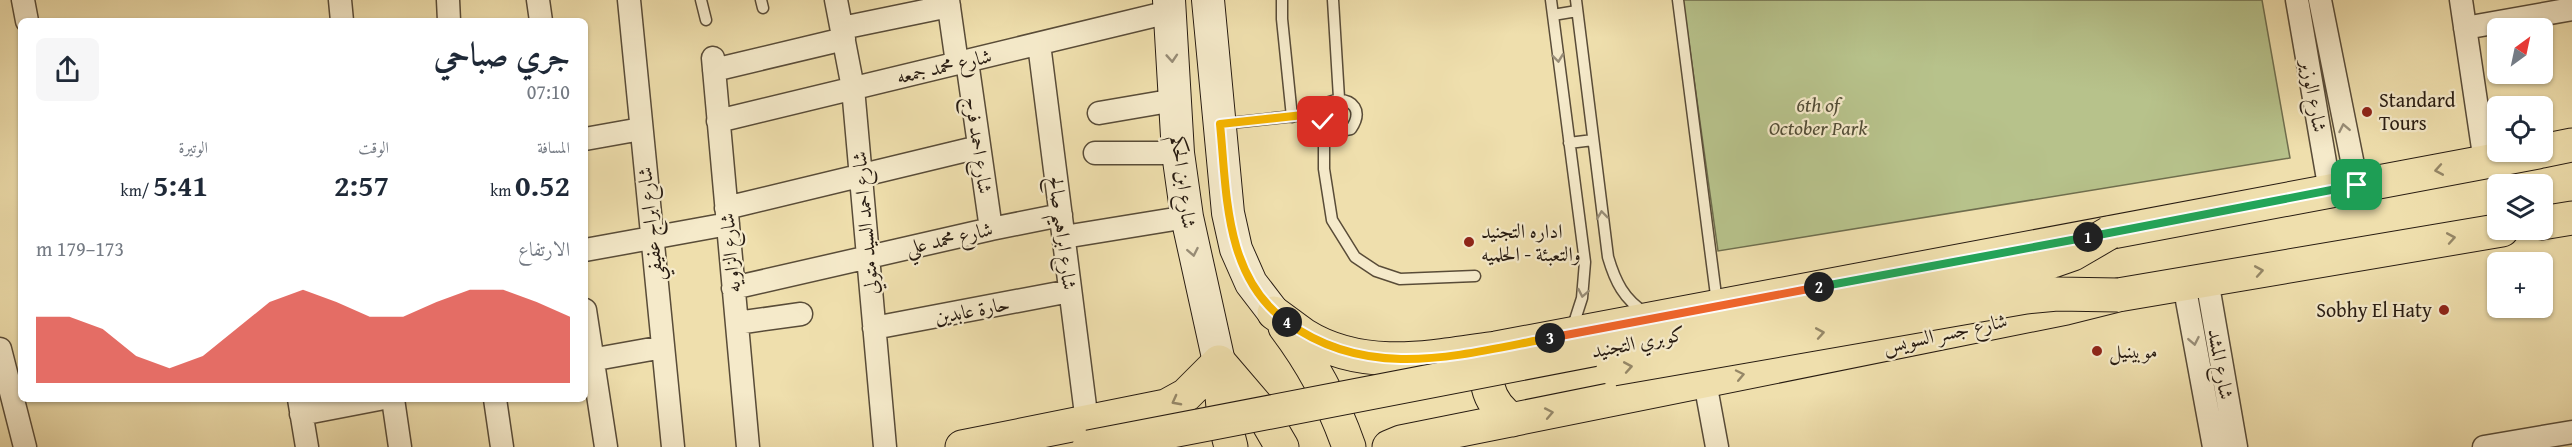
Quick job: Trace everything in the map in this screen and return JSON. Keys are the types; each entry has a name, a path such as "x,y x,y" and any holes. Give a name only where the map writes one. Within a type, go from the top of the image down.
{"main road":[{"name":"شارع ابن الحكم","path":"1208,0 1228,213 1236,249 1251,284 1274,313"},
{"name":"شارع ابن الحكم","path":"1169,6 1178,153 1187,217 1219,362"},
{"path":"2553,149 2572,145"},
{"path":"1274,313 1306,336 1341,352 1379,360 1417,359 1496,348 2485,162"},
{"path":"2553,221 2572,218"},
{"name":"كوبري التجنيد","path":"1073,437 2053,261 2073,254 2109,233"},
{"name":"شارع جسر السويس","path":"1389,447 1401,442 1488,431 1705,382 2066,308 2118,295 2487,233"},
{"name":"كوبري التجنيد","path":"1199,447 1506,388 2026,297 2067,293 2118,295"},
{"path":"1274,313 1318,376 1335,410 1349,447"},
{"path":"1488,431 1501,412 1492,401 1487,388 1486,374 1489,360 1496,348"},
{"path":"963,447 1073,437 1166,406 1186,395 1219,362"},
{"path":"1219,362 1224,419 1231,447"},
{"path":"1219,362 1261,411 1282,447"}],"street":[{"path":"22,0 26,18"},
{"path":"448,0 449,18"},
{"path":"538,0 541,18"},
{"name":"شارع ابراج عفيفي","path":"629,0 674,447"},
{"name":"شارع احمد السيد متولي","path":"836,0 853,88 885,447"},
{"name":"شارع الوزير","path":"2297,0 2343,188"},
{"name":"شارع الوزير","path":"2320,0 2343,188"},
{"path":"2461,0 2485,162"},
{"path":"843,34 879,10 949,3"},
{"name":"شارع احمد فرج","path":"949,3 979,147 991,229"},
{"name":"شارع محمد جمعه","path":"718,121 1039,44 1169,6"},
{"path":"2466,28 2572,9"},
{"name":"شارع الزاويه","path":"748,447 714,64 843,34"},
{"name":"شارع ابراهيم صالح","path":"1039,44 1070,291 1073,437"},
{"path":"1099,113 1175,100"},
{"path":"588,138 641,129"},
{"path":"588,249 652,238 861,176 979,147"},
{"path":"1095,153 1178,153"},
{"name":"شارع محمد علي","path":"733,288 991,229 1187,217"},
{"name":"شارع المشد","path":"2195,282 2214,447"},
{"name":"شارع المشد","path":"2195,282 2236,447"},
{"name":"حارة عابدين","path":"874,328 1070,291"},
{"path":"736,323 801,314"},
{"path":"606,447 589,360 663,347"},
{"path":"0,352 25,447"},
{"path":"1705,382 1717,447"},
{"path":"307,447 300,406 345,402"},
{"path":"393,402 400,447"},
{"path":"495,402 502,447"},
{"path":"2484,447 2572,432"}],"lane":[{"path":"701,0 706,20"},
{"path":"1282,0 1292,117"},
{"path":"1333,0 1340,98"},
{"path":"1551,0 1585,261 1585,280 1580,308 1570,334"},
{"path":"1678,0 1718,306"},
{"path":"1553,15 1576,6 1608,258 1613,276 1623,293 1637,308 1654,318"},
{"path":"1340,98 1354,106 1355,122 1351,129 1335,132 1323,122 1322,113 1331,100 1340,98"},
{"path":"1220,124 1322,113"},
{"path":"1328,128 1324,146 1324,169 1332,220 1355,257 1376,271 1400,279 1475,276"},
{"path":"1569,143 1593,140"}],"green space":[{"name":"6th of October Park","path":"1683,0 2262,0 2290,158 1718,251"}],"place":[{"name":"Standard Tours","path":"2367,112"},
{"name":"اداره التجنيد والتعبئة - الحلميه","path":"1469,242"},
{"name":"Sobhy El Haty","path":"2444,310"},
{"name":"موبينيل","path":"2097,351"}],"route":[{"path":"1323,122 1322,113 1220,124 1228,213 1236,249 1251,284 1274,313 1306,336 1341,352 1379,360 1417,359 1496,348 2357,185"}]}
